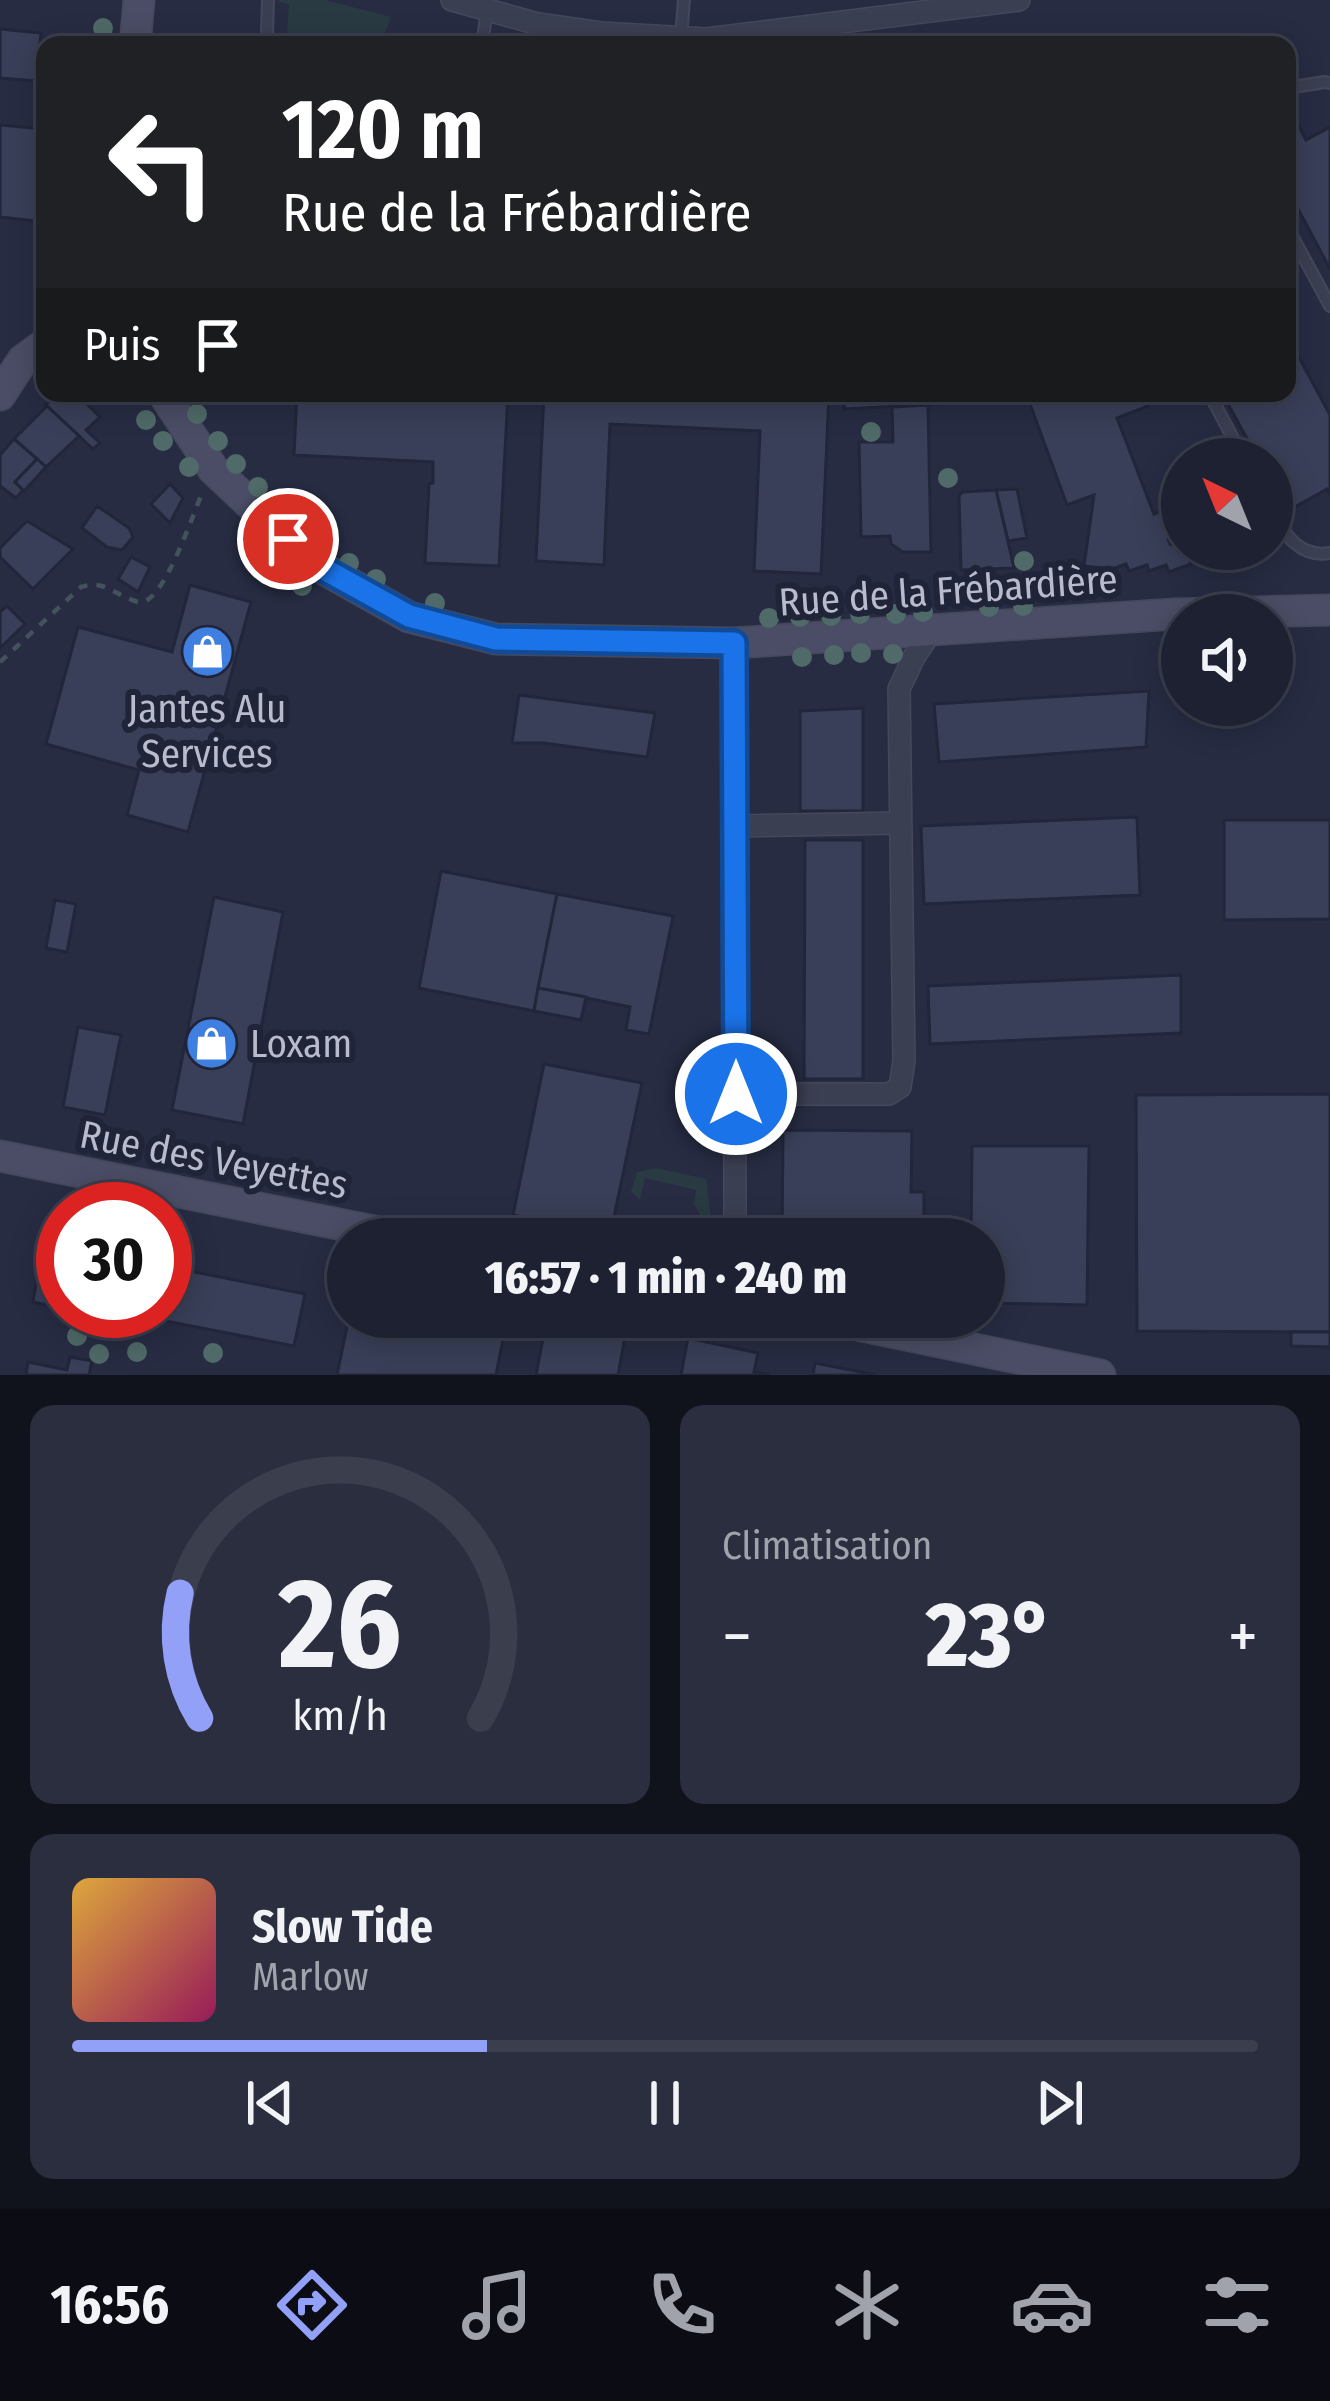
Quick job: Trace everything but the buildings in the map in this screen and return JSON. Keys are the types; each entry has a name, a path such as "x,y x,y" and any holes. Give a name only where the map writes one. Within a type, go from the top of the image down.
{"street":[{"path":"136,36 139,0"},
{"path":"452,0 534,22 641,36"},
{"path":"725,36 913,7 1018,0"},
{"path":"0,395 23,360 36,351"},
{"name":"Rue de la Frébardière","path":"168,402 213,469 313,563 409,616 496,639 734,643 1175,614 1330,610"},
{"path":"736,1094 889,1094 900,1087 904,1060 898,688 932,630"},
{"path":"734,643 735,1218"},
{"path":"734,826 900,823"},
{"name":"Rue des Veyettes","path":"0,1156 327,1222"},
{"path":"917,1338 1081,1373"}],"lane":[{"path":"267,32 268,0"},
{"path":"681,36 684,0"},
{"path":"484,36 488,10"},
{"path":"1296,87 1330,83"},
{"path":"1296,241 1330,306"},
{"path":"1214,402 1233,438"},
{"path":"1293,542 1318,555 1330,553"}],"path":[{"path":"0,662 81,587 99,584 141,603 150,599 163,583 213,469"}],"shaded area":[{"path":"325,0 391,17 384,36 287,34 289,4 279,2"},
{"path":"656,1168 706,1179 711,1218 700,1218 694,1205 696,1190 645,1178 640,1200 631,1191 637,1172"}],"place":[{"name":"Jantes Alu Services","path":"207,651"},
{"name":"Loxam","path":"211,1043"}],"route":[{"path":"288,539 313,563 409,616 496,639 734,643 736,1094"}]}
